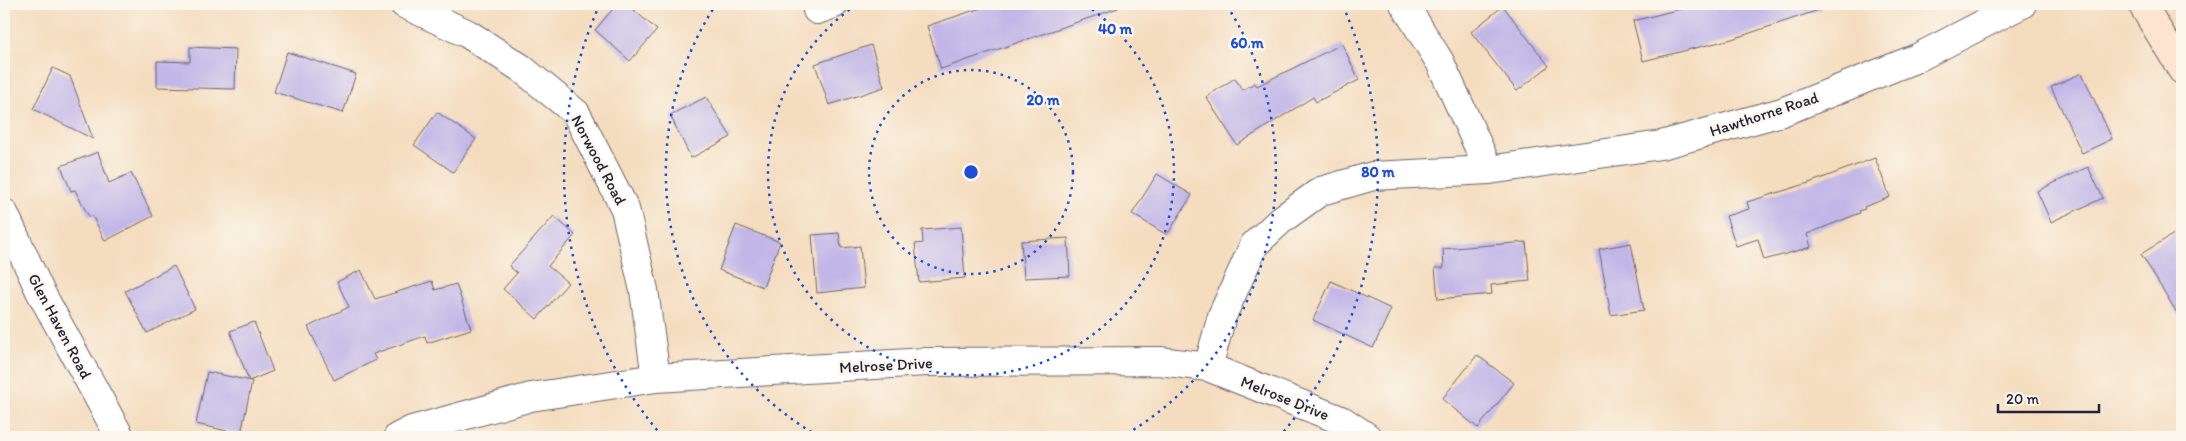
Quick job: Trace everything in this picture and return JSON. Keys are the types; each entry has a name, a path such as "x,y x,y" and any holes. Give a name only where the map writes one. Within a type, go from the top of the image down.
{"street":[{"name":"Norwood Road","path":"404,4 476,39 521,68 576,113 625,209 644,290 656,378"},
{"path":"1404,4 1440,62 1489,170"},
{"name":"Hawthorne Road","path":"1208,367 1222,316 1254,245 1282,219 1321,191 1373,176 1489,170 1661,145 1782,112 1917,58 2022,4"},
{"path":"2142,4 2182,70"},
{"name":"Glen Haven Road","path":"4,213 40,290 120,437"},
{"name":"Melrose Drive","path":"398,437 412,430 531,397 656,378 926,362 1159,361 1208,367 1343,420 1367,437"}],"building":[{"path":"617,4 627,4 657,30 630,61 595,30"},
{"path":"993,4 1117,4 1118,8 941,69 927,26"},
{"path":"1700,4 1821,4 1822,9 1732,39 1643,61 1633,21"},
{"path":"1503,6 1549,66 1517,91 1471,32"},
{"path":"1342,44 1359,80 1316,102 1313,97 1237,145 1206,97 1235,78 1242,90 1255,83 1257,86"},
{"path":"871,45 884,87 829,105 815,64"},
{"path":"190,47 236,49 235,89 157,87 157,61 190,62"},
{"path":"287,52 356,74 343,113 274,92"},
{"path":"53,68 70,76 93,139 33,109"},
{"path":"2082,73 2112,139 2082,153 2051,87"},
{"path":"706,97 731,137 691,158 670,115"},
{"path":"437,112 476,139 453,172 414,145"},
{"path":"98,152 109,183 131,173 153,216 105,241 92,215 89,217 75,190 71,191 61,166"},
{"path":"1875,158 1890,197 1864,207 1865,209 1859,211 1860,213 1807,234 1811,247 1764,260 1758,239 1736,246 1726,216 1749,209 1747,202 1809,183"},
{"path":"2088,167 2103,198 2051,222 2037,191"},
{"path":"1157,174 1192,195 1167,235 1132,214"},
{"path":"554,216 575,235 548,266 568,283 537,319 503,289 517,273 509,266"},
{"path":"736,225 780,242 763,287 719,270"},
{"path":"961,227 965,278 919,282 915,244 923,243 922,230"},
{"path":"2182,229 2182,321 2141,254"},
{"path":"839,233 841,248 860,246 864,288 817,293 812,235"},
{"path":"1068,238 1070,276 1024,278 1021,241"},
{"path":"1526,242 1530,281 1491,285 1492,294 1438,299 1435,268 1444,268 1443,249"},
{"path":"1631,243 1644,310 1611,315 1599,249"},
{"path":"174,266 195,309 147,333 125,291"},
{"path":"361,270 375,299 432,281 435,290 456,284 471,329 427,343 425,336 373,354 376,360 334,380 308,327 349,307 337,282"},
{"path":"1331,281 1391,309 1373,348 1313,320"},
{"path":"254,322 273,371 249,381 230,331"},
{"path":"1477,355 1514,383 1478,428 1442,399"},
{"path":"207,372 252,381 241,434 196,424"}]}
